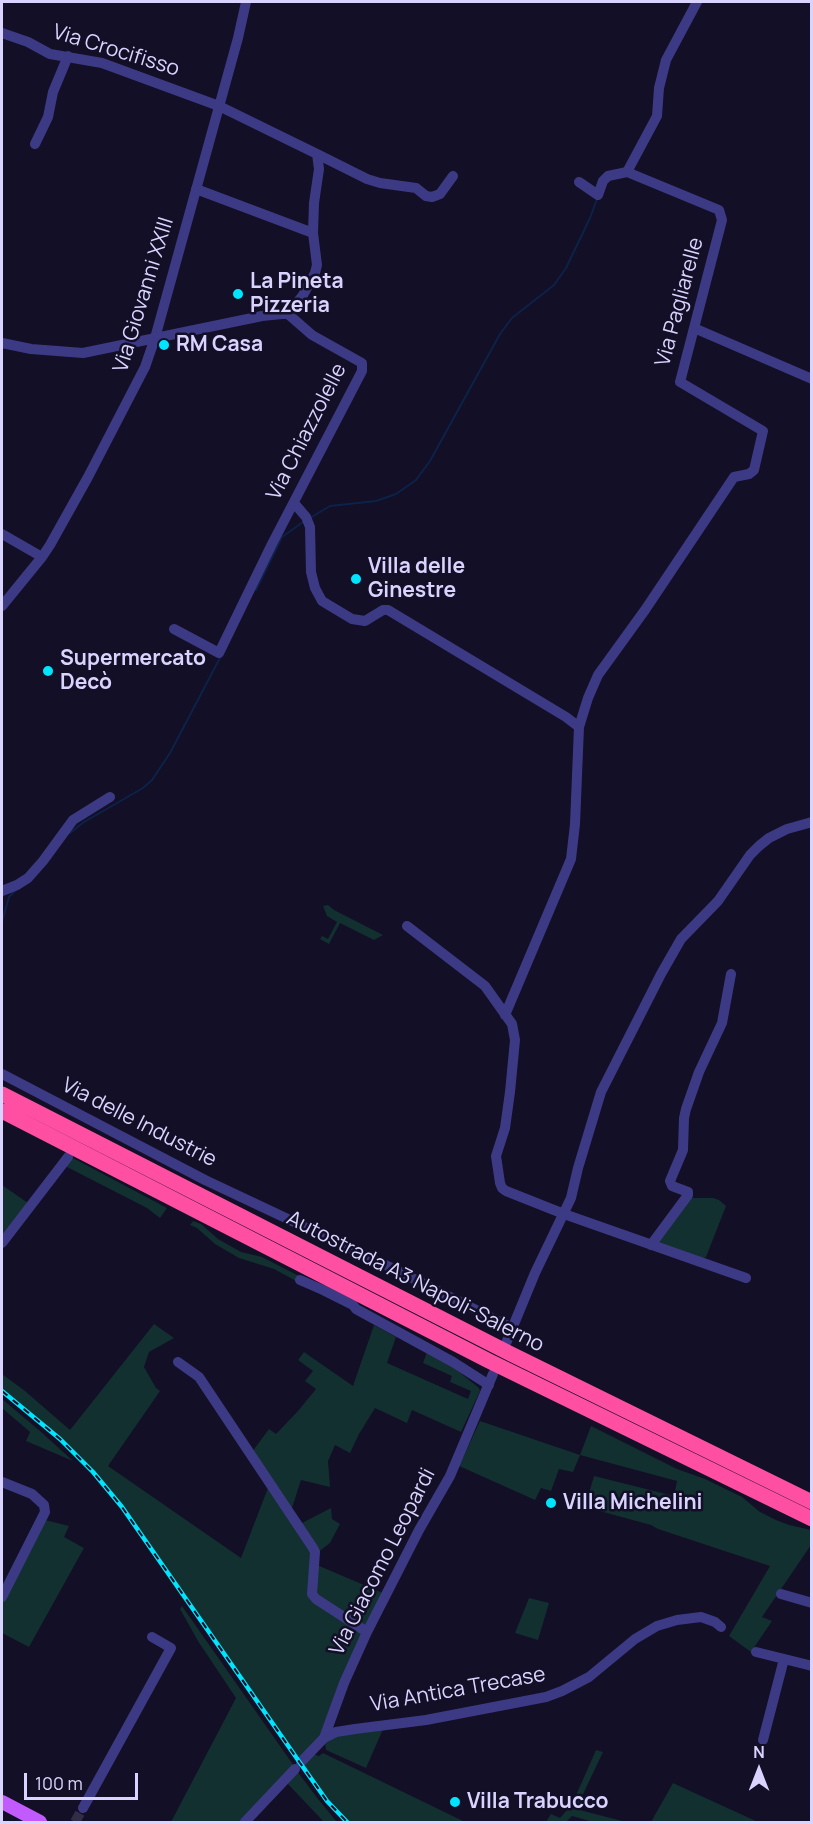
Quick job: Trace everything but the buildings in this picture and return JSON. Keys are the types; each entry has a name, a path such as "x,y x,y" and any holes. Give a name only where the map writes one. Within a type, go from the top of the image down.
{"highway":[{"name":"Autostrada A3 Napoli-Salerno","path":"2,1094 502,1350 812,1502"},
{"name":"Autostrada A3 Napoli-Salerno","path":"2,1111 489,1361 812,1519"}],"main road":[{"path":"2,1802 40,1822"}],"street":[{"name":"Via Giovanni XXIII","path":"2,606 42,557 133,394 145,367 155,338 246,2"},
{"path":"579,182 598,195 603,181 608,176 627,172 657,116 659,88 666,60 698,2"},
{"name":"Via Crocifisso","path":"2,33 28,42 50,54 102,63 219,105 367,179 416,188 426,196 432,197 440,194 453,176"},
{"path":"35,144 48,117 53,92 68,56"},
{"path":"2,343 31,349 83,353 262,316 288,314 303,295 315,273 314,203 319,169 316,154"},
{"name":"Via Pagliarelle","path":"579,727 597,675 645,610 734,477 749,474 754,470 763,431 680,382 722,220 719,210 627,172"},
{"path":"196,189 313,233"},
{"name":"Via Chiazzolelle","path":"174,629 219,653 272,544 362,371 363,366 358,360 312,335 288,314"},
{"path":"694,328 812,379"},
{"path":"294,503 307,519 310,532 311,573 322,601 352,620 365,621 383,610 388,610 579,727 575,824 571,859 506,1015"},
{"path":"2,534 42,557"},
{"path":"2,891 28,878 73,820 110,797"},
{"path":"507,1341 571,1198 601,1092 681,939 718,901 750,855 759,846 787,829 812,822"},
{"path":"407,926 485,986 512,1024 515,1041 507,1117 496,1156 500,1183 506,1191 564,1214 746,1278"},
{"path":"651,1245 688,1195 688,1192 672,1186 670,1181 683,1150 686,1109 699,1072 722,1023 731,974"},
{"name":"Via delle Industrie","path":"2,1074 206,1180 512,1328"},
{"path":"2,1243 68,1158"},
{"path":"300,1280 353,1305 356,1309 453,1362 489,1385"},
{"path":"178,1362 199,1377 313,1548 315,1552 312,1594 316,1599 367,1632"},
{"name":"Via Giacomo Leopardi","path":"245,1822 324,1738 344,1683 367,1632 419,1530 450,1476 493,1374"},
{"path":"2,1482 32,1494 44,1505 45,1512 2,1597"},
{"path":"781,1594 812,1603"},
{"name":"Via Antica Trecase","path":"324,1738 336,1732 355,1728 426,1720 546,1697 589,1677 635,1639 657,1626 676,1620 701,1617 721,1627"},
{"path":"83,1808 171,1648 152,1637"},
{"path":"756,1652 812,1666"},
{"path":"763,1740 783,1659"}],"green space":[{"path":"328,905 383,935 374,940 340,923 329,944 320,939 322,936 328,939 337,922 327,916 323,906"},
{"path":"71,1157 167,1208 160,1218 147,1208 65,1166"},
{"path":"2,1185 28,1203 2,1238"},
{"path":"689,1198 713,1198 726,1206 706,1257 701,1259 659,1243 659,1238"},
{"path":"193,1221 201,1224 218,1239 241,1252 262,1257 299,1276 298,1282 274,1269 239,1258 190,1225"},
{"path":"154,1324 174,1338 149,1352 144,1367 160,1391 108,1466 241,1558 268,1488 311,1547 308,1593 364,1633 322,1737 300,1760 113,1493 58,1436 2,1390 2,1374 70,1430"},
{"path":"374,1325 396,1337 387,1363 468,1399 471,1391 450,1382 452,1376 423,1363 427,1352 453,1367 480,1391 461,1432 412,1410 407,1423 375,1408 350,1453 335,1445 328,1461 330,1487 301,1480 291,1511 252,1452 269,1429 276,1434 316,1389 305,1381 313,1371 298,1360 304,1352 353,1386"},
{"path":"2,1399 73,1461 26,1441 30,1432 2,1408"},
{"path":"480,1421 580,1455 573,1472 559,1469 551,1491 541,1488 535,1500 457,1465 461,1462"},
{"path":"591,1426 677,1469 705,1479 742,1497 760,1512 776,1520 811,1530 811,1545 762,1617 772,1621 751,1652 729,1636 770,1566 651,1525 585,1507 594,1476 674,1496 677,1481 580,1455"},
{"path":"331,1508 332,1519 340,1524 330,1543 317,1553 300,1524"},
{"path":"45,1520 69,1526 64,1537 84,1548 29,1647 2,1633 2,1603"},
{"path":"317,1565 385,1594 367,1627 318,1598 314,1589"},
{"path":"529,1598 549,1603 538,1640 515,1633"},
{"path":"182,1606 294,1766 241,1822 171,1822 236,1698 198,1641 180,1609"},
{"path":"384,1727 366,1768 326,1750 325,1742 338,1735"},
{"path":"596,1750 603,1752 576,1809 626,1822 593,1822 572,1816 566,1822 546,1822 551,1814 560,1818 570,1809"},
{"path":"323,1753 463,1821 349,1822 321,1791 302,1764 313,1754 319,1756"},
{"path":"297,1771 337,1822 324,1822 287,1783"},
{"path":"673,1783 688,1790 758,1822 651,1822"}],"waterway":[{"path":"310,518 330,506 376,501 396,494 416,480 430,461 500,334 512,318 554,285 566,268 597,199"},
{"path":"256,590 282,537 303,522"},
{"path":"70,833 84,822 143,788 152,780 170,753 221,656"},
{"path":"2,922 9,897 15,891"}],"tunnel":[{"path":"75,1822 83,1808"}],"railway":[{"path":"2,1391 60,1439 93,1472 122,1507 327,1801 347,1822"}],"place":[{"name":"La Pineta Pizzeria","path":"238,294"},
{"name":"RM Casa","path":"164,345"},
{"name":"Villa delle Ginestre","path":"356,579"},
{"name":"Supermercato Decò","path":"48,671"},
{"name":"Villa Michelini","path":"551,1503"},
{"name":"Villa Trabucco","path":"455,1802"}]}
